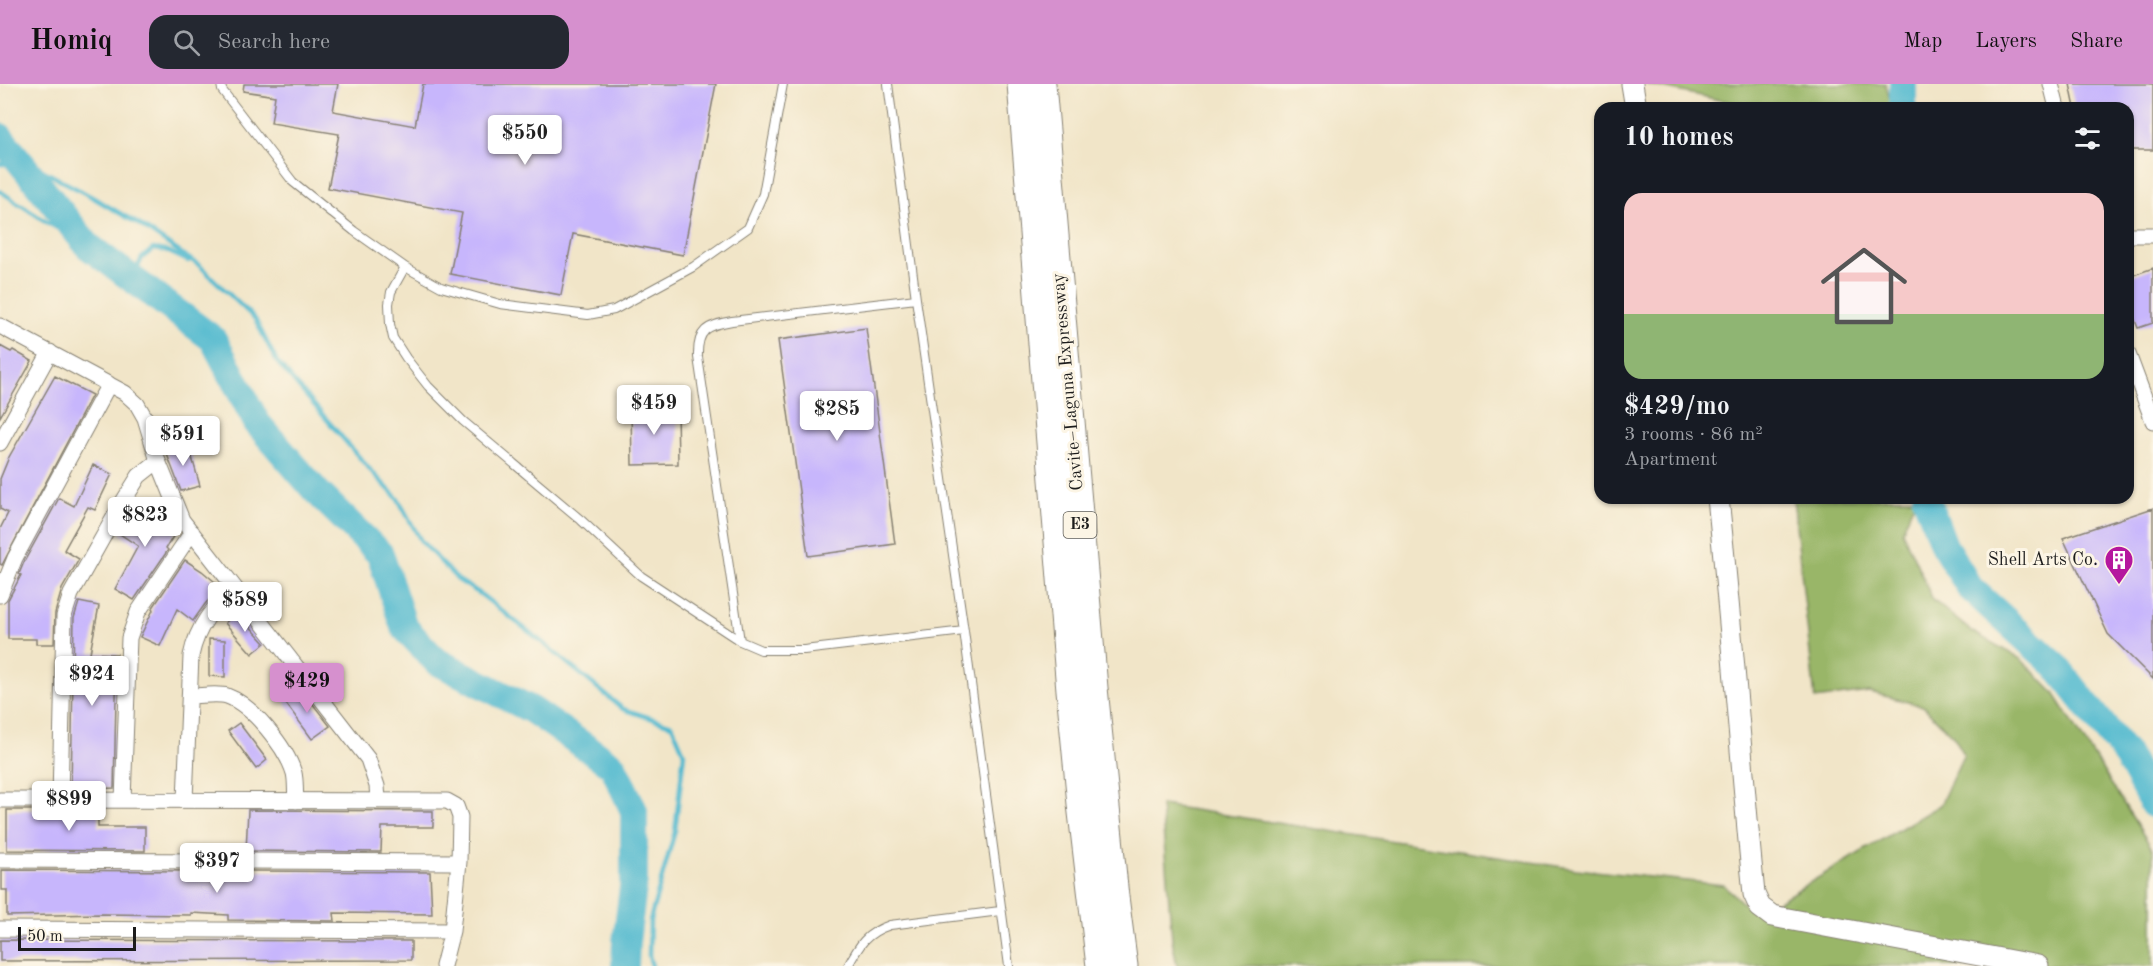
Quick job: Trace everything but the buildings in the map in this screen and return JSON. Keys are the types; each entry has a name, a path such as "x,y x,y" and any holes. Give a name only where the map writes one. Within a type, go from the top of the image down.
{"highway":[{"name":"Cavite–Laguna Expressway","path":"1021,84 1081,804 1101,966"},
{"name":"Cavite–Laguna Expressway","path":"1042,84 1094,688 1124,966"}],"street":[{"path":"1632,84 1635,102"},
{"path":"2050,84 2054,102"},
{"path":"2134,235 2153,235"},
{"path":"0,326 125,393 137,405 145,418 158,461 182,520 368,759 377,786 378,800"},
{"path":"0,443 50,352"},
{"path":"2134,370 2153,421"},
{"path":"0,595 15,558 109,384"},
{"path":"60,800 64,616 71,594 121,505 139,476 158,461"},
{"path":"1719,504 1731,619 1737,713 1754,894 1760,907 1772,916 2038,966"},
{"path":"123,800 129,638 138,612 192,532"},
{"path":"185,800 191,656 201,626 215,606 234,588"},
{"path":"190,696 225,695 242,702 265,726 288,758 294,774 296,801"},
{"path":"0,800 447,801 456,806 460,817 459,862 452,931 443,966"},
{"path":"0,860 459,862"},
{"path":"0,928 452,931"}],"lane":[{"path":"221,84 222,90 293,182 354,231 405,267 441,287 500,304 588,315 614,310 693,267 748,228 763,194 783,84"},
{"path":"888,84 915,299 964,631 1009,966"},
{"path":"405,267 391,292 390,324 393,338 428,386 463,421 581,520 641,576 740,641 760,650 804,650 964,631"},
{"path":"740,641 698,357 702,333 708,327 732,321 915,299"},
{"path":"848,966 858,946 874,930 890,925 1000,911"}],"green space":[{"path":"1645,84 1886,84 1890,102 1728,102"},
{"path":"1794,504 1914,504 1902,531 1933,600 1971,631 2021,659 2054,693 2153,850 2153,966 1177,966 1172,939 1161,805 1576,869 1724,885 1749,909 1774,904 1940,805 1964,754 1954,737 1923,706 1869,692 1815,699"}],"waterway":[{"path":"1903,84 1903,102"},
{"path":"0,137 88,246 213,339 257,423 315,490 380,554 404,627 436,661 532,710 613,766 634,811 634,880 625,966"},
{"path":"0,164 5,164 8,147"},
{"path":"16,156 140,225 200,266 255,319 277,362 398,499 421,541 458,580 479,593 537,638 623,709 672,725 684,753 675,831 650,920 649,956 652,966"},
{"path":"0,191 88,246"},
{"path":"111,262 135,273 142,258 153,249 167,251 188,261"},
{"path":"1928,504 1944,546 1970,588 2057,667 2127,756 2153,804"}],"place":[{"name":"Shell Arts Co.","path":"2119,586"}]}
